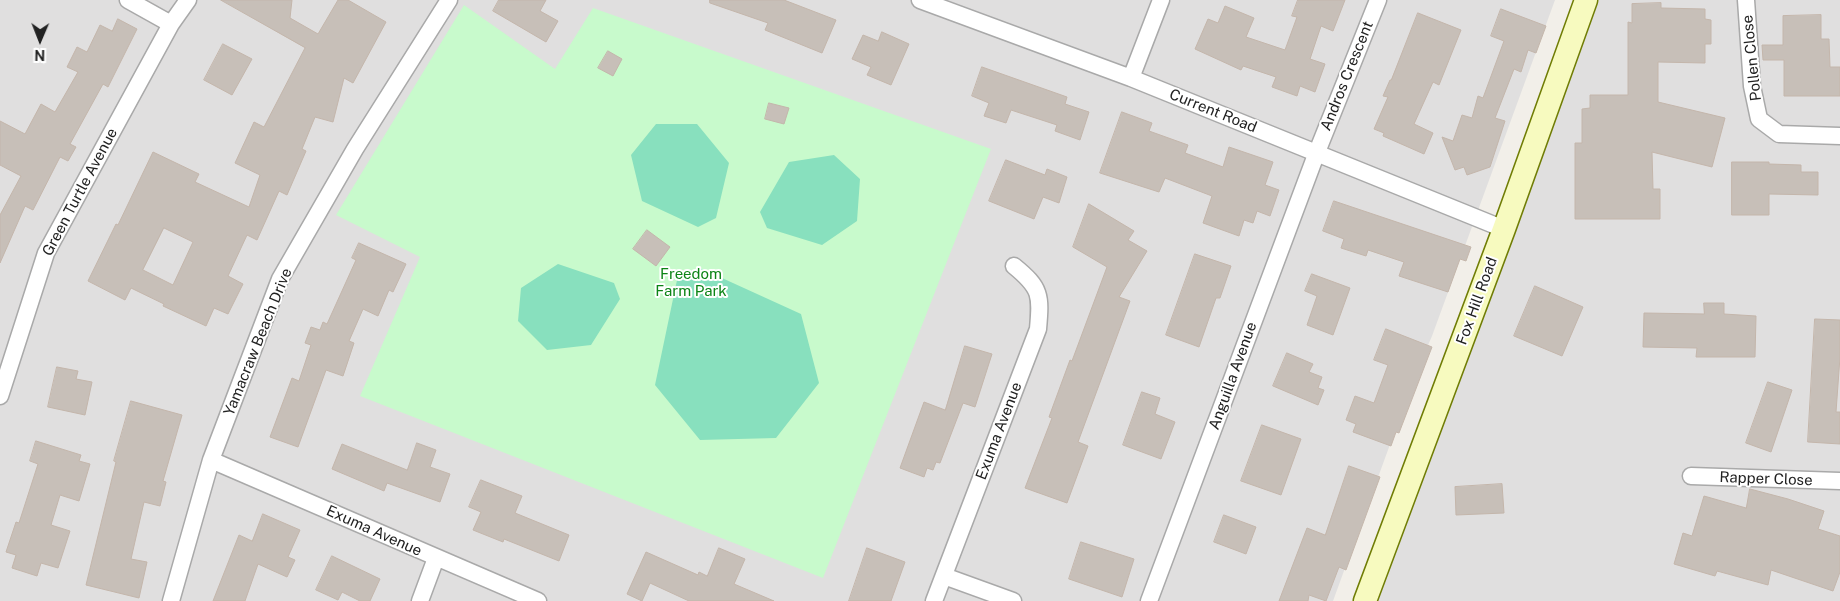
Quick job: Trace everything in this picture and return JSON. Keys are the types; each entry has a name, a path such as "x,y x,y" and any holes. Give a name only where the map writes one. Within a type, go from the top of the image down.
{"main road":[{"name":"Fox Hill Road","path":"1365,601 1504,228 1586,0"}],"street":[{"path":"128,0 171,24"},
{"name":"Green Turtle Avenue","path":"0,396 46,253 171,24 188,0"},
{"name":"Yamacraw Beach Drive","path":"171,601 211,460 280,280 355,149 449,0"},
{"name":"Current Road","path":"920,0 1131,78 1504,228"},
{"path":"1131,78 1161,0"},
{"name":"Andros Crescent","path":"1316,152 1378,0"},
{"name":"Pollen Close","path":"1746,0 1752,86 1759,119 1779,134 1840,136"},
{"name":"Anguilla Avenue","path":"1149,601 1316,152"},
{"name":"Exuma Avenue","path":"934,601 1038,328 1040,302 1031,280 1014,266"},
{"name":"Exuma Avenue","path":"211,460 538,601"},
{"name":"Rapper Close","path":"1691,476 1840,481"},
{"path":"420,601 436,558"},
{"path":"944,576 1013,601"}],"shaded area":[{"path":"0,0 1555,0 1333,601 0,601"},
{"path":"1599,0 1840,0 1840,601 1375,601"}],"green space":[{"name":"Freedom Farm Park","path":"464,5 555,69 593,8 991,149 823,578 360,396 420,257 336,215"},
{"path":"656,124 697,124 729,163 716,218 698,227 642,201 631,155"},
{"path":"834,155 860,179 857,221 822,245 767,228 760,212 789,162"},
{"path":"558,264 614,283 620,299 591,345 547,350 518,321 521,288"},
{"path":"700,268 801,314 819,383 776,438 700,440 655,385 677,280"}],"building":[{"path":"221,0 292,0 290,18 318,34 338,0 348,0 386,22 353,83 344,78 333,122 315,117 302,149 306,151 287,195 279,191 257,240 247,235 228,276 243,284 228,314 214,308 206,326 163,306 164,304 131,288 125,300 88,281 116,224 118,225 153,152 199,174 195,182 249,207 260,175 235,163 254,122 264,127 305,48","holes":["164,228 193,242 173,285 143,270"]},
{"path":"499,0 546,0 540,11 558,21 546,42 493,11"},
{"path":"710,0 784,0 836,20 822,53 765,30 768,23 710,3"},
{"path":"1298,0 1345,0 1333,31 1321,26 1310,59 1325,64 1315,92 1300,86 1297,96 1272,87 1276,77 1243,66 1241,70 1195,49 1208,19 1218,23 1225,6 1254,18 1246,37 1285,50 1297,17 1292,16"},
{"path":"1661,3 1661,8 1705,9 1705,19 1711,20 1711,44 1705,44 1705,63 1658,62 1658,102 1725,118 1712,167 1652,152 1653,189 1660,189 1660,219 1575,219 1575,143 1582,143 1582,109 1590,108 1590,95 1628,95 1628,22 1632,23 1632,4"},
{"path":"1501,9 1546,26 1536,53 1528,50 1521,72 1514,69 1495,118 1505,121 1490,167 1467,175 1464,167 1455,170 1442,137 1453,141 1462,115 1472,118 1478,96 1483,98 1504,41 1491,36"},
{"path":"1418,13 1461,30 1439,85 1433,82 1414,124 1433,133 1424,154 1383,136 1384,133 1374,129 1388,97 1383,96"},
{"path":"1821,15 1821,39 1829,39 1830,67 1840,67 1840,96 1784,96 1784,60 1763,60 1762,45 1783,45 1783,16"},
{"path":"118,19 137,29 108,87 103,84 70,144 76,147 68,161 60,157 33,210 25,206 0,263 0,215 21,176 0,165 0,121 25,134 41,104 55,112 78,72 67,67 77,47 87,52 100,25 112,31"},
{"path":"882,32 909,44 891,85 867,75 871,67 852,59 863,35 878,41"},
{"path":"223,44 252,59 232,95 204,80"},
{"path":"608,51 622,59 613,76 598,68"},
{"path":"982,67 1067,97 1065,104 1089,112 1080,140 1055,131 1057,125 1011,110 1006,123 984,116 989,103 972,96"},
{"path":"769,103 789,108 784,124 765,119"},
{"path":"1122,112 1152,123 1149,131 1188,145 1185,153 1223,167 1229,147 1273,162 1265,185 1279,190 1270,216 1257,211 1253,223 1244,220 1239,236 1203,223 1212,196 1165,178 1159,192 1100,173"},
{"path":"1006,160 1045,175 1047,169 1067,177 1059,203 1043,197 1034,219 989,201"},
{"path":"1732,162 1769,162 1769,164 1801,165 1801,172 1818,172 1818,195 1769,194 1769,215 1732,215"},
{"path":"1334,201 1471,247 1466,261 1460,259 1448,292 1399,276 1404,262 1368,250 1366,256 1341,248 1344,239 1323,231"},
{"path":"1089,204 1134,231 1128,240 1147,251 1119,297 1130,301 1078,442 1088,446 1067,503 1025,488 1052,418 1049,417 1070,360 1072,361 1107,267 1073,247"},
{"path":"647,230 670,247 656,266 633,249"},
{"path":"359,243 406,264 393,292 389,290 378,316 363,309 349,341 354,343 343,376 326,370 298,447 270,437 292,378 299,381 311,345 305,343 311,327 320,330 323,322 327,324 356,260 352,258"},
{"path":"1195,254 1231,266 1220,298 1216,298 1199,347 1166,335"},
{"path":"1312,274 1350,288 1333,335 1307,325 1317,296 1305,291"},
{"path":"1535,286 1583,307 1562,356 1514,336"},
{"path":"1704,303 1724,303 1724,314 1756,316 1755,357 1696,357 1697,348 1643,347 1644,313 1704,314"},
{"path":"1815,319 1840,320 1840,357 1836,412 1840,412 1840,444 1808,442"},
{"path":"1386,329 1432,347 1399,433 1396,432 1391,446 1353,432 1356,424 1346,420 1355,396 1374,403 1388,365 1374,360"},
{"path":"965,346 992,354 975,407 963,403 940,463 936,462 933,470 927,468 924,477 900,468 924,402 945,410"},
{"path":"1287,353 1313,364 1309,372 1322,377 1318,388 1324,390 1318,405 1273,386"},
{"path":"57,367 78,371 76,379 92,382 85,415 48,407"},
{"path":"1768,382 1792,390 1771,452 1746,443"},
{"path":"1142,392 1160,398 1155,414 1175,422 1161,459 1123,445"},
{"path":"131,401 182,415 163,481 166,482 160,506 144,502 131,559 147,562 139,598 86,585 116,462 114,461"},
{"path":"1262,425 1301,439 1281,495 1241,481"},
{"path":"36,441 81,455 79,461 90,464 79,501 60,495 51,525 70,531 58,568 41,563 37,576 12,568 16,555 6,552 16,522 19,523 38,464 30,461"},
{"path":"417,443 436,450 430,467 450,474 440,502 387,483 384,491 332,469 342,444 407,470"},
{"path":"1349,466 1380,477 1346,570 1339,567 1326,601 1309,595 1308,601 1279,601 1307,528 1325,535"},
{"path":"481,480 522,496 515,513 569,535 559,561 504,539 503,542 473,530 481,512 469,507"},
{"path":"1502,484 1504,513 1456,515 1455,487"},
{"path":"1750,489 1824,511 1818,529 1840,536 1840,572 1833,591 1771,570 1768,585 1717,571 1715,576 1674,564 1683,533 1692,536 1704,496 1746,508"},
{"path":"263,514 300,530 288,557 295,560 287,577 258,564 245,601 213,601 239,535 252,541"},
{"path":"1224,515 1256,527 1246,554 1214,542"},
{"path":"1081,542 1134,559 1122,597 1069,579"},
{"path":"719,548 745,559 734,584 774,601 689,601 650,583 642,601 627,594 646,552 698,575 699,572 707,576"},
{"path":"867,548 905,562 891,601 849,601"},
{"path":"332,556 380,579 370,601 360,601 342,592 338,600 316,590"}]}
